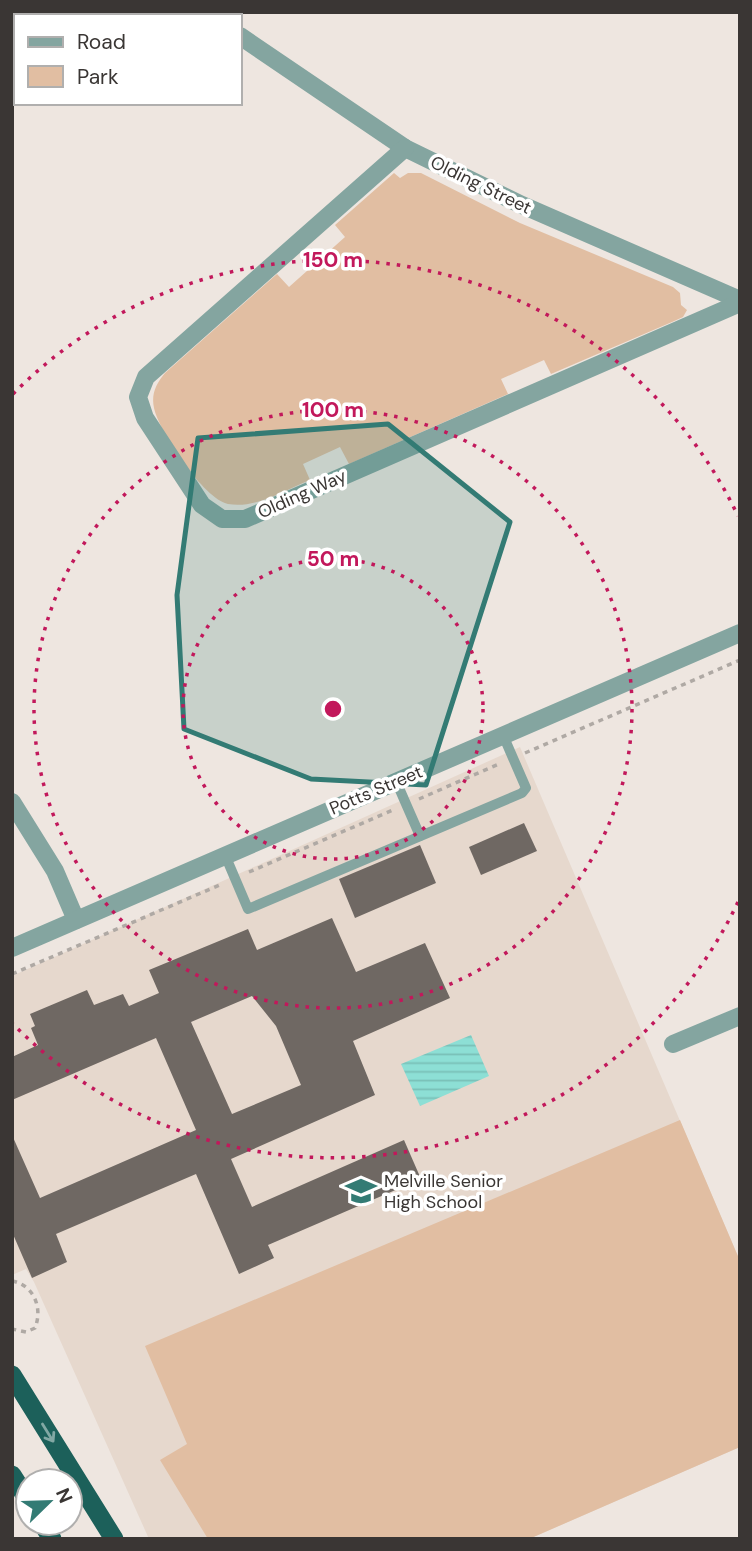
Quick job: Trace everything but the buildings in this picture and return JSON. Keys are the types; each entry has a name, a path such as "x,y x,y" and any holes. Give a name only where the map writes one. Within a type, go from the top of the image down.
{"highway":[{"path":"12,1375 114,1539"}],"street":[{"name":"Olding Street","path":"242,37 405,148 522,205 740,302"},
{"name":"Olding Way","path":"405,148 146,377 138,397 145,418 202,505 222,519 245,519 740,302"},
{"name":"Potts Street","path":"12,948 740,633"},
{"path":"12,802 55,871 76,919"},
{"path":"673,1044 740,1016"}],"lane":[{"path":"225,855 248,909 522,793 526,788 503,735"},
{"path":"397,781 420,836"}],"path":[{"path":"12,974 740,660"},
{"path":"12,1281 24,1286 34,1295 38,1314 35,1328 31,1331 19,1332 12,1329"}],"highlighted area":[{"path":"388,424 510,522 426,785 311,779 184,729 177,595 198,438"}],"shaded area":[{"name":"Melville Senior High School","path":"520,747 740,1261 740,1447 529,1539 149,1539 34,1282 26,1269 12,1275 12,976"}],"green space":[{"path":"394,173 400,178 408,173 421,173 520,223 673,287 680,293 681,305 687,310 683,317 551,374 544,360 501,379 508,394 349,464 340,447 303,464 310,480 270,498 239,505 218,499 195,478 164,432 154,408 153,398 157,385 165,373 277,274 289,287 345,237 335,225"},
{"path":"680,1120 740,1261 740,1447 529,1539 208,1539 160,1460 187,1444 145,1346"}],"water":[{"path":"471,1035 489,1076 420,1106 401,1064"}],"place":[{"name":"Melville Senior High School","path":"361,1191"}]}
